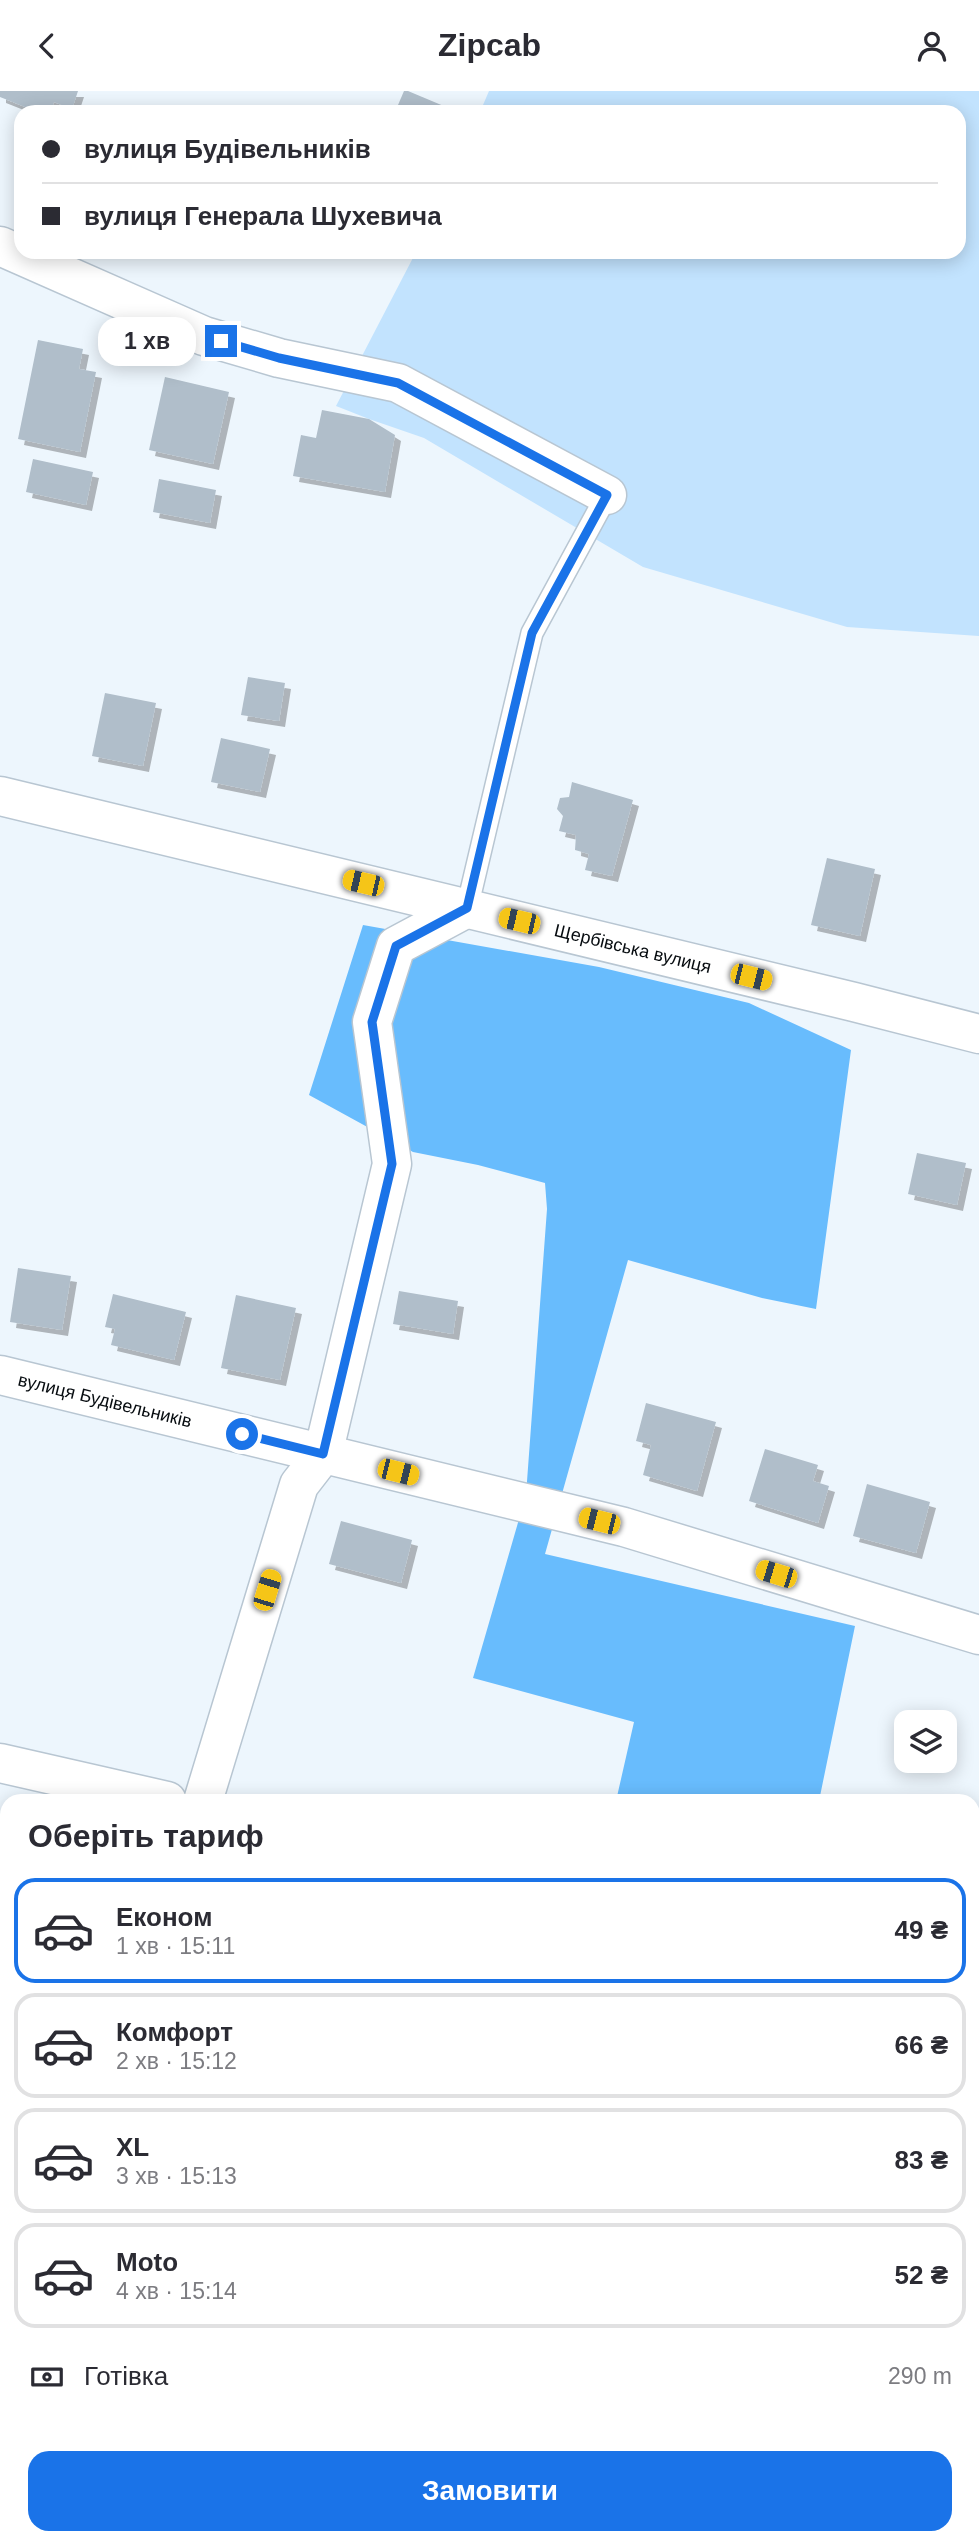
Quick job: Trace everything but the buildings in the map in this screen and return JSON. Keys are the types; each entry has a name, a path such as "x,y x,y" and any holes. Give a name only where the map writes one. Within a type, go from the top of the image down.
{"street":[{"path":"29,259 204,336 279,358 398,383 607,495"},
{"name":"Щербівська вулиця","path":"0,796 979,1034"},
{"path":"205,1794 299,1485 323,1454 392,1164 372,1022 396,946 467,908"},
{"name":"вулиця Будівельників","path":"0,1375 624,1527 979,1635"},
{"path":"0,1763 136,1794"}],"lane":[{"path":"467,908 532,633 607,495"}],"shaded area":[{"path":"489,91 979,91 979,636 847,627 643,567 424,438 336,406 412,259 966,259 966,105 483,105"},
{"path":"363,925 599,967 749,1003 851,1050 816,1309 762,1298 628,1260 545,1554 855,1626 820,1794 618,1794 634,1722 473,1678 526,1495 547,1209 545,1183 478,1165 413,1152 309,1095"}],"route":[{"path":"221,341 279,358 398,383 607,495 532,633 467,908 396,946 372,1022 392,1164 323,1454 242,1434"}]}
